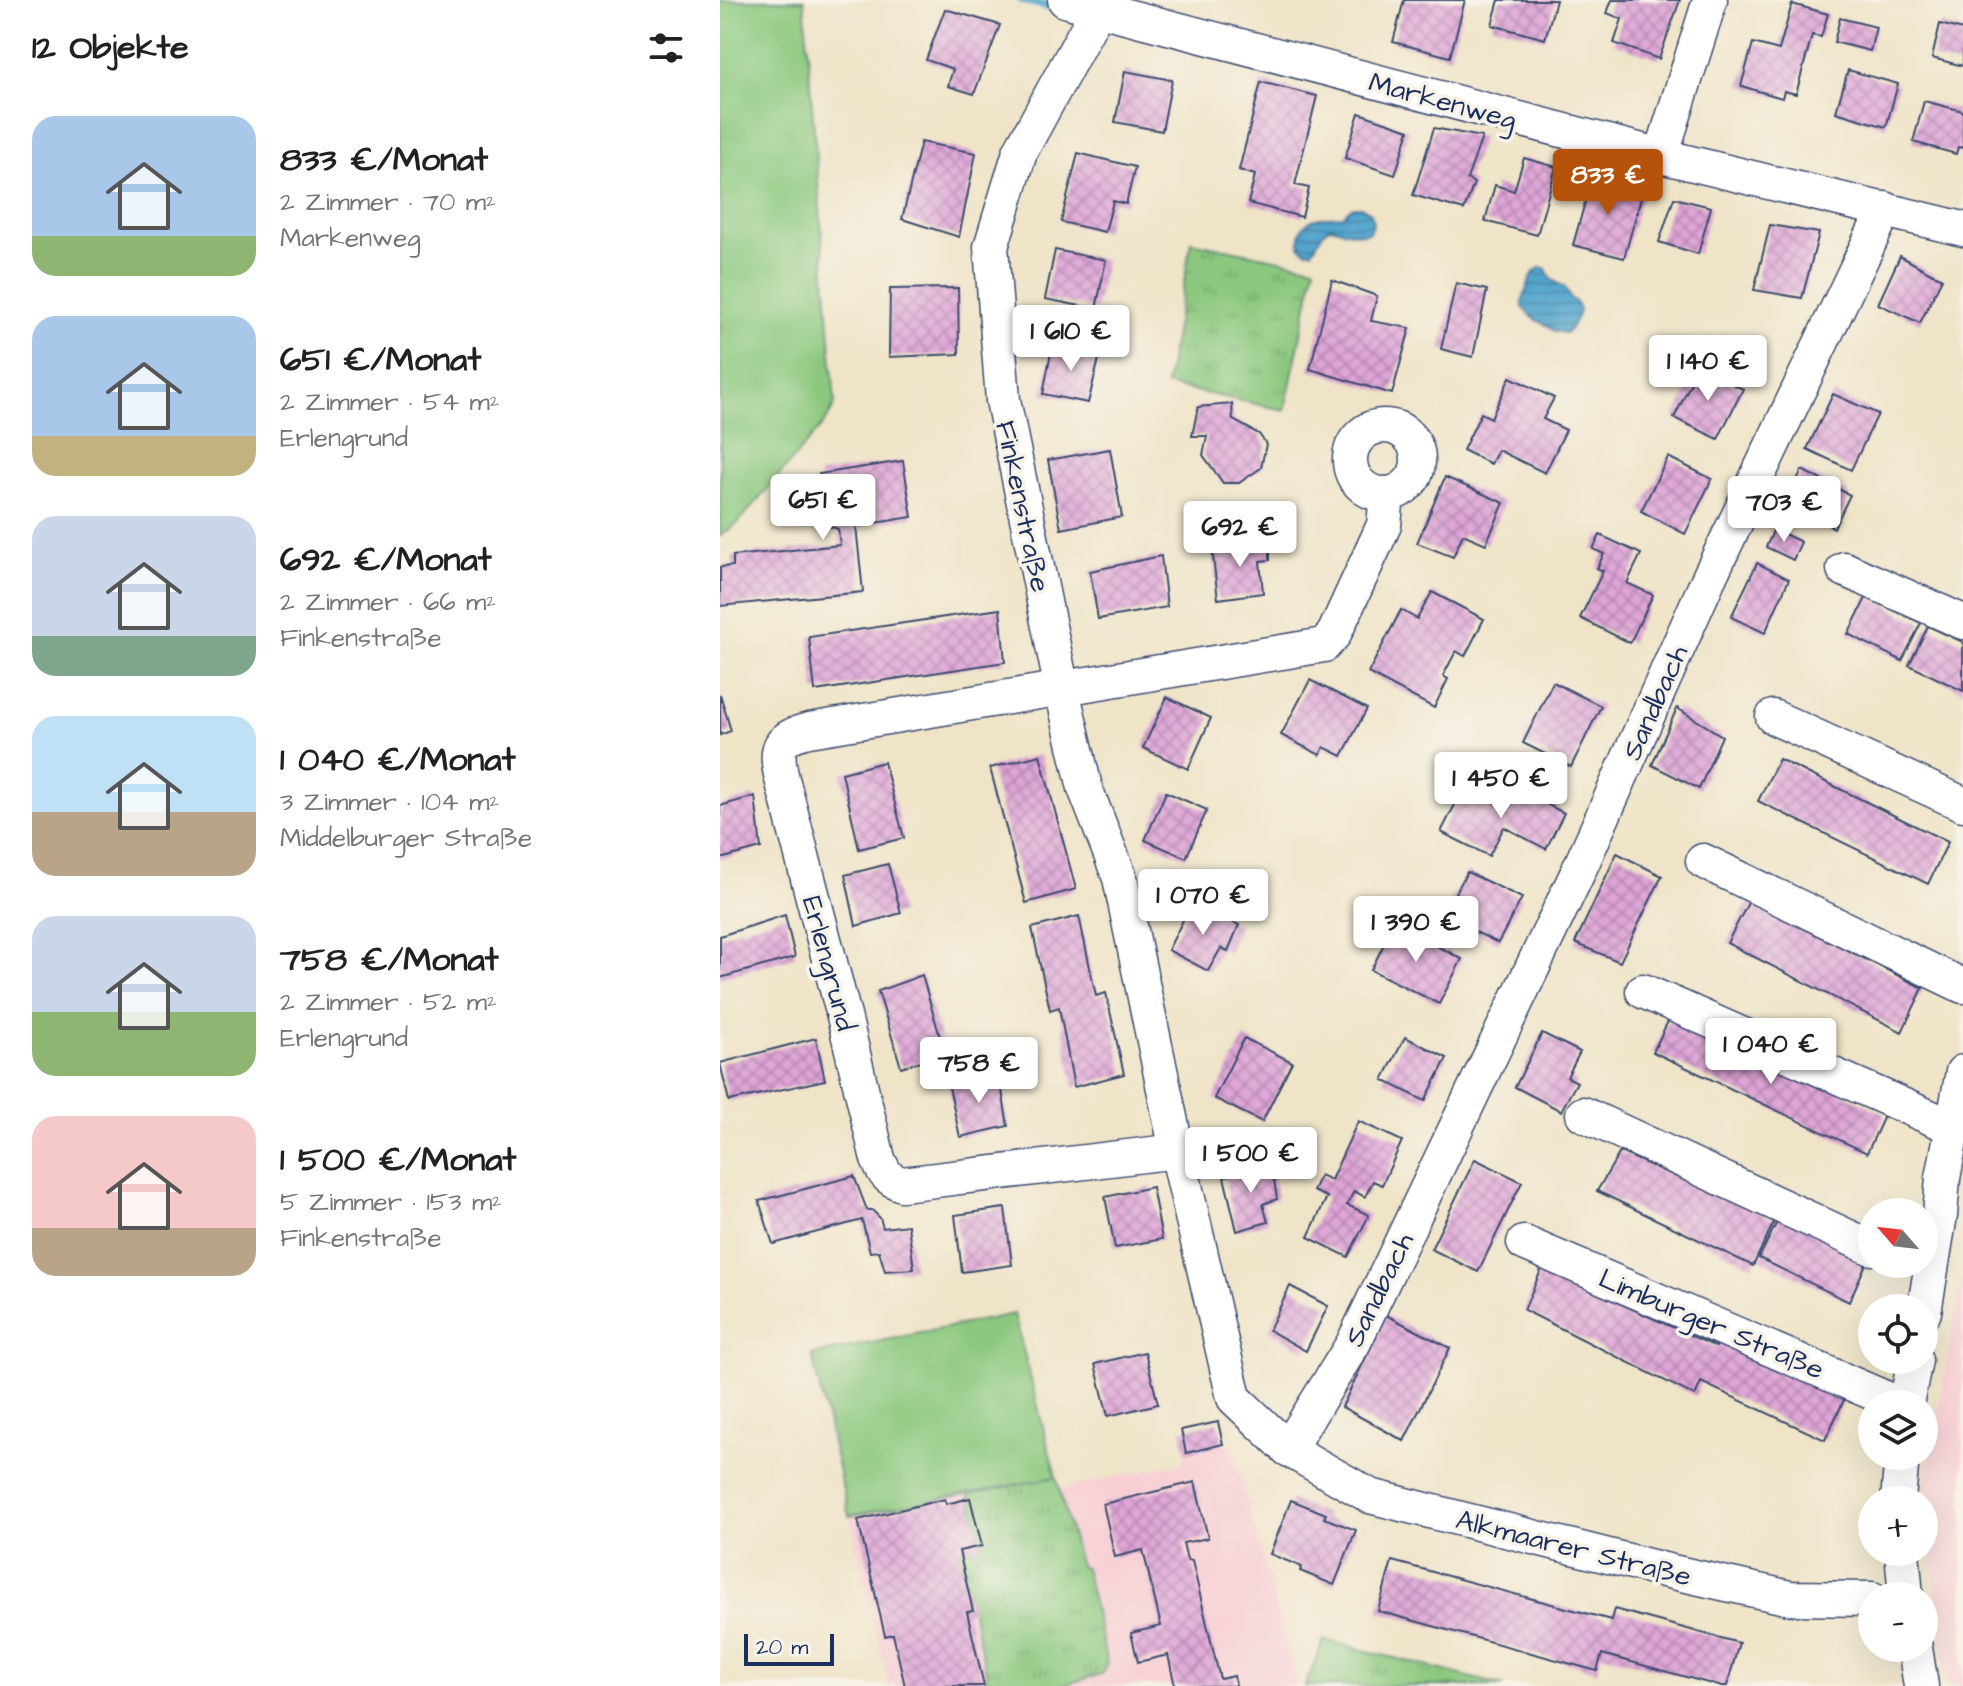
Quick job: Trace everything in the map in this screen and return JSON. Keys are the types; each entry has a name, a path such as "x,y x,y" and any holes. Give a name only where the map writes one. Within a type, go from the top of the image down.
{"street":[{"name":"Markenweg","path":"1065,0 1661,156 1963,229"},
{"path":"1661,156 1710,0"},
{"name":"Finkenstraße","path":"1098,9 1020,152 991,247 1003,400 1062,690 1085,788 1120,878 1177,1151 1234,1398 1288,1449"},
{"name":"Sandbach","path":"1288,1449 1353,1344 1367,1315 1578,872 1708,580 1885,209"},
{"path":"1062,690 1324,645 1334,634 1384,525 1387,494"},
{"path":"1844,569 1963,622"},
{"name":"Erlengrund","path":"1062,690 792,733 782,741 779,750 782,779 884,1174 902,1184 913,1184 1177,1151"},
{"path":"1773,717 1963,804"},
{"path":"1703,861 1963,986"},
{"path":"1643,991 1952,1127"},
{"path":"1938,1220 1963,1072"},
{"path":"1583,1114 1858,1242"},
{"name":"Limburger Straße","path":"1524,1243 1866,1390"},
{"name":"Alkmaarer Straße","path":"1288,1449 1370,1496 1385,1500 1668,1571 1790,1598 1858,1599"},
{"path":"1917,1662 1921,1686"}],"shaded area":[{"path":"1963,1271 1963,1686 1947,1686 1938,1582 1935,1582 1933,1566 1938,1566 1938,1486 1924,1485 1927,1470 1938,1470 1938,1408"},
{"path":"1232,1444 1298,1686 889,1686 849,1516 1056,1477 1060,1489 1181,1463 1186,1453"}],"green space":[{"path":"720,0 804,0 835,404 826,421 738,523 720,536"},
{"path":"1191,242 1315,267 1285,410 1166,385"},
{"path":"1014,1314 1056,1477 849,1516 812,1355"},
{"path":"1056,1477 1080,1567 1085,1568 1107,1663 1102,1674 1060,1686 989,1686 959,1551 982,1545 969,1494"},
{"path":"1324,1640 1504,1686 1305,1686"}],"water":[{"path":"1354,207 1371,213 1371,230 1360,234 1329,227 1312,251 1300,247 1302,229 1311,220 1343,216"},
{"path":"1541,267 1576,302 1578,315 1569,331 1564,333 1532,317 1523,308 1522,302 1531,277"}],"building":[{"path":"1404,0 1465,0 1450,57 1393,42"},
{"path":"1499,0 1556,0 1545,39 1492,25"},
{"path":"1612,0 1680,0 1659,59 1614,43 1622,19 1607,13"},
{"path":"1792,4 1828,14 1821,37 1812,35 1796,94 1784,91 1782,98 1741,86 1753,43 1779,50"},
{"path":"945,9 1000,25 974,94 948,86 953,69 926,60"},
{"path":"1840,18 1876,27 1870,51 1834,42"},
{"path":"1940,24 1963,30 1963,66 1932,58"},
{"path":"1848,70 1898,84 1886,127 1836,112"},
{"path":"1125,71 1172,80 1162,131 1115,122"},
{"path":"1261,82 1317,96 1295,185 1309,188 1302,217 1248,203 1255,175 1239,170"},
{"path":"1924,101 1963,111 1963,148 1958,147 1956,154 1913,142"},
{"path":"1359,113 1409,130 1395,175 1345,158"},
{"path":"1434,128 1482,137 1467,179 1474,183 1464,210 1413,195"},
{"path":"921,142 976,153 959,237 902,219"},
{"path":"1078,153 1135,167 1126,204 1113,201 1105,232 1061,222"},
{"path":"1524,158 1556,167 1537,235 1485,221 1495,185 1514,191"},
{"path":"1593,174 1643,191 1624,258 1573,245"},
{"path":"1674,198 1711,207 1698,254 1659,242"},
{"path":"1770,225 1819,233 1802,298 1754,290"},
{"path":"1055,250 1106,260 1096,309 1045,299"},
{"path":"1900,256 1942,279 1920,323 1878,304"},
{"path":"1332,280 1377,296 1371,321 1410,328 1392,394 1310,369"},
{"path":"1456,283 1487,290 1473,357 1441,349"},
{"path":"958,288 959,354 889,357 890,289"},
{"path":"1053,342 1100,355 1088,403 1043,394"},
{"path":"1698,368 1743,389 1718,439 1674,418"},
{"path":"1510,377 1554,398 1543,419 1566,430 1545,473 1498,450 1491,464 1463,450 1481,413 1491,418"},
{"path":"1833,394 1878,414 1851,470 1807,449"},
{"path":"1232,404 1233,420 1259,434 1266,444 1261,468 1239,483 1223,483 1203,455 1207,436 1192,436 1198,407"},
{"path":"1110,449 1122,517 1061,529 1048,460"},
{"path":"1668,457 1712,479 1685,534 1641,511"},
{"path":"903,461 912,517 856,526 863,592 720,606 720,567 733,566 733,556 840,545 838,529 828,526 819,474"},
{"path":"1802,470 1850,495 1834,528 1785,503"},
{"path":"1445,477 1504,503 1486,544 1463,534 1453,557 1417,543"},
{"path":"1774,529 1801,542 1793,560 1766,547"},
{"path":"1600,535 1641,554 1627,583 1653,595 1630,643 1580,618 1603,571 1597,568 1604,554 1593,549"},
{"path":"1270,541 1270,560 1260,561 1263,593 1218,599 1212,549"},
{"path":"1161,556 1167,607 1098,619 1090,571"},
{"path":"1757,563 1789,579 1765,633 1731,617"},
{"path":"1432,592 1484,619 1465,656 1456,651 1443,676 1448,679 1434,708 1368,673 1401,610 1417,619"},
{"path":"1867,596 1921,623 1902,661 1848,634"},
{"path":"1000,609 1005,662 815,691 809,637"},
{"path":"1928,626 1963,642 1963,691 1909,665"},
{"path":"1310,680 1367,709 1342,756 1324,747 1320,755 1281,735"},
{"path":"1553,682 1601,706 1571,767 1523,743"},
{"path":"720,694 731,731 720,735"},
{"path":"1167,697 1211,718 1188,769 1143,748"},
{"path":"1677,708 1722,736 1699,789 1652,765"},
{"path":"1040,755 1076,889 1026,903 990,768"},
{"path":"1779,759 1948,842 1928,884 1758,801"},
{"path":"884,762 904,838 859,849 842,773"},
{"path":"1464,787 1507,809 1517,789 1564,813 1546,849 1504,827 1489,856 1441,832"},
{"path":"1166,792 1207,810 1186,858 1145,840"},
{"path":"755,796 761,848 720,859 720,806"},
{"path":"1617,853 1662,876 1620,962 1575,943"},
{"path":"888,864 901,913 856,926 845,875"},
{"path":"1467,872 1522,898 1498,943 1443,916"},
{"path":"1749,901 1923,988 1902,1032 1727,943"},
{"path":"1191,904 1239,925 1228,951 1221,948 1208,971 1168,950"},
{"path":"785,915 795,957 720,978 720,936"},
{"path":"1079,916 1096,996 1106,993 1124,1074 1074,1087 1059,1007 1050,1010 1032,928"},
{"path":"1394,924 1462,959 1439,1004 1371,970"},
{"path":"922,975 945,1054 901,1067 878,991"},
{"path":"1670,1017 1821,1089 1823,1084 1885,1114 1867,1153 1653,1052"},
{"path":"1542,1033 1580,1052 1567,1077 1577,1082 1561,1111 1515,1087"},
{"path":"1405,1037 1447,1058 1425,1101 1383,1080"},
{"path":"816,1038 825,1080 729,1101 720,1063"},
{"path":"1244,1038 1292,1062 1262,1122 1214,1098"},
{"path":"999,1073 1008,1126 960,1137 949,1087"},
{"path":"1358,1121 1402,1141 1382,1185 1373,1181 1365,1197 1354,1191 1347,1205 1369,1215 1348,1257 1308,1237 1327,1197 1313,1191 1320,1175 1331,1180"},
{"path":"1620,1152 1775,1220 1753,1266 1597,1191"},
{"path":"1475,1159 1522,1182 1478,1272 1431,1249"},
{"path":"1271,1160 1277,1199 1263,1204 1268,1222 1237,1231 1224,1177"},
{"path":"854,1176 867,1210 872,1210 880,1218 883,1228 908,1225 914,1269 885,1271 879,1251 870,1252 862,1220 773,1244 759,1201"},
{"path":"1152,1187 1162,1239 1115,1248 1105,1197"},
{"path":"1005,1208 1012,1265 962,1272 955,1215"},
{"path":"1780,1216 1858,1252 1860,1278 1849,1302 1759,1258"},
{"path":"1542,1268 1716,1347 1722,1336 1845,1398 1825,1440 1701,1382 1695,1396 1524,1310"},
{"path":"1290,1286 1328,1306 1306,1351 1269,1330"},
{"path":"1386,1315 1450,1348 1404,1441 1342,1407"},
{"path":"1145,1352 1158,1404 1108,1416 1095,1364"},
{"path":"1218,1422 1223,1444 1186,1453 1181,1430"},
{"path":"1195,1482 1208,1538 1183,1543 1187,1560 1192,1561 1220,1679 1234,1676 1236,1686 1175,1686 1168,1655 1138,1662 1131,1633 1161,1626 1143,1550 1115,1557 1103,1504"},
{"path":"970,1498 982,1546 959,1551 973,1611 967,1612 984,1686 905,1686 893,1634 885,1636 858,1520 945,1499 946,1504"},
{"path":"1291,1500 1326,1514 1324,1518 1356,1530 1334,1585 1270,1554"},
{"path":"1392,1561 1611,1620 1614,1609 1739,1643 1727,1686 1602,1654 1597,1671 1378,1611"}],"waterway":[{"path":"1022,0 1059,9"}]}
